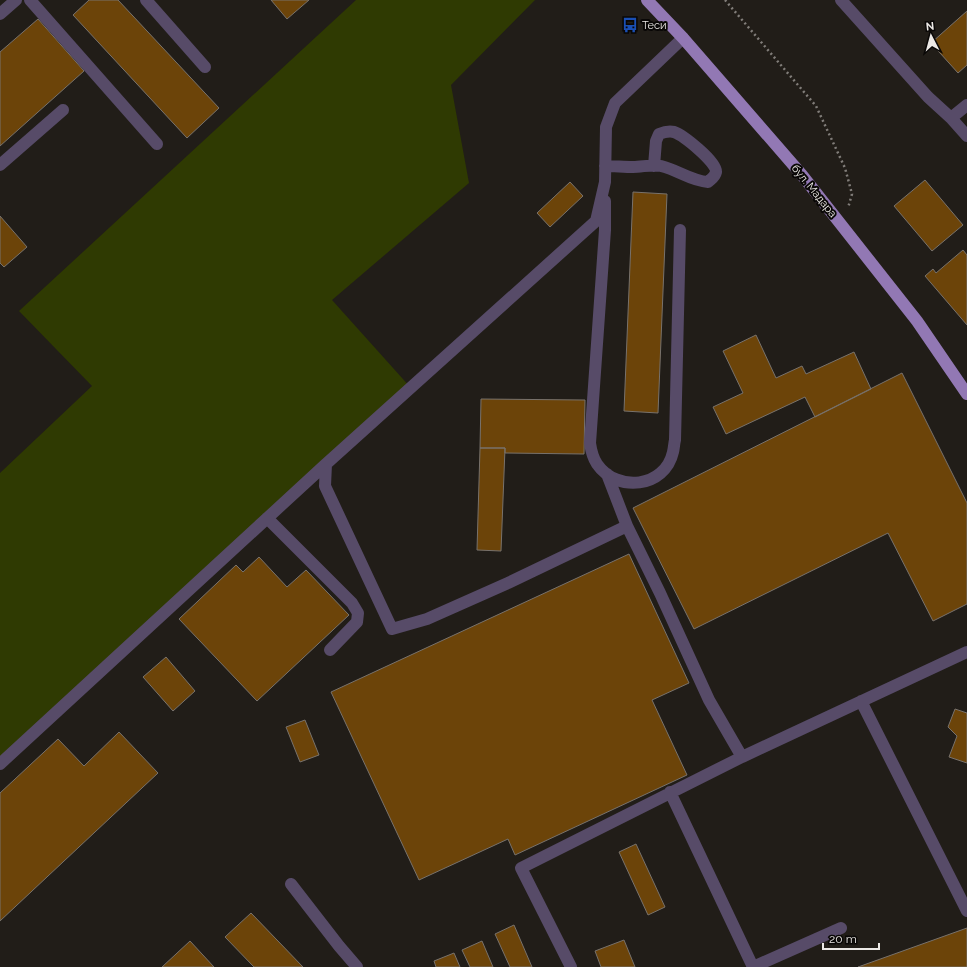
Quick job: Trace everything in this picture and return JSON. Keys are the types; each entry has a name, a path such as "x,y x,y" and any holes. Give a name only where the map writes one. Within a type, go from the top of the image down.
{"main road":[{"name":"бул. Мадара","path":"647,0 683,38 802,175 917,321 967,394"}],"lane":[{"path":"0,14 16,0"},
{"path":"30,0 157,144"},
{"path":"146,0 205,67"},
{"path":"842,0 928,97 951,118 967,136"},
{"path":"680,230 675,440 673,453 667,465 653,478 636,483 627,483 619,481 607,474 597,464 592,454 590,443 606,230 606,127 615,103 683,38"},
{"path":"951,118 967,105"},
{"path":"0,164 63,110"},
{"path":"605,166 633,167 654,166 659,165 675,170 701,182 708,182 714,177 716,172 714,166 700,150 674,132 664,132 659,134 656,141 654,166"},
{"path":"0,764 326,464 596,221 605,182"},
{"path":"326,464 325,486 392,629 427,619 508,583 628,526"},
{"path":"607,474 628,526 709,700 742,756"},
{"path":"267,518 352,603 358,613 357,622 330,650"},
{"path":"571,967 520,868 742,756 967,652"},
{"path":"861,701 967,911"},
{"path":"670,792 753,967 841,928"},
{"path":"291,884 338,946 357,967"}],"path":[{"path":"725,0 816,106 845,168 852,194 844,228"}],"green space":[{"path":"356,0 535,0 451,85 469,183 332,300 411,388 0,764 0,473 92,386 19,311"}],"building":[{"path":"89,0 118,0 219,108 187,138 73,15"},
{"path":"271,0 309,0 287,19"},
{"path":"967,11 967,65 958,73 931,43"},
{"path":"38,19 84,71 0,146 0,52"},
{"path":"925,180 963,225 932,251 894,206"},
{"path":"570,182 583,196 550,227 537,213"},
{"path":"633,192 667,194 658,413 624,411"},
{"path":"0,216 27,247 4,267 0,263"},
{"path":"963,250 967,255 967,325 925,276 933,269 936,273"},
{"path":"756,335 776,378 802,366 806,374 854,352 871,389 815,417 805,397 726,434 713,407 743,393 723,351"},
{"path":"902,373 967,503 967,604 933,621 888,533 694,629 633,508"},
{"path":"481,399 585,400 584,454 505,453 505,448 480,448"},
{"path":"480,448 505,448 501,551 477,550"},
{"path":"629,554 689,683 652,700 687,775 515,855 508,839 419,880 331,692"},
{"path":"259,557 287,587 306,570 349,615 257,701 179,619 236,565 243,572"},
{"path":"166,657 195,691 173,711 143,677"},
{"path":"955,709 967,713 967,763 949,757 957,736 948,727"},
{"path":"305,720 319,755 300,762 286,727"},
{"path":"119,732 158,773 0,921 0,793 58,739 84,766"},
{"path":"636,844 665,907 648,915 619,852"},
{"path":"251,913 303,967 254,967 225,937"},
{"path":"514,925 532,967 510,967 495,934"},
{"path":"967,928 967,967 858,967"},
{"path":"624,940 635,967 601,967 595,951"},
{"path":"190,941 214,967 162,967"},
{"path":"482,941 493,967 470,967 462,950"},
{"path":"454,953 460,967 436,967 434,961"}],"place":[{"name":"Теси","path":"630,25"}]}
